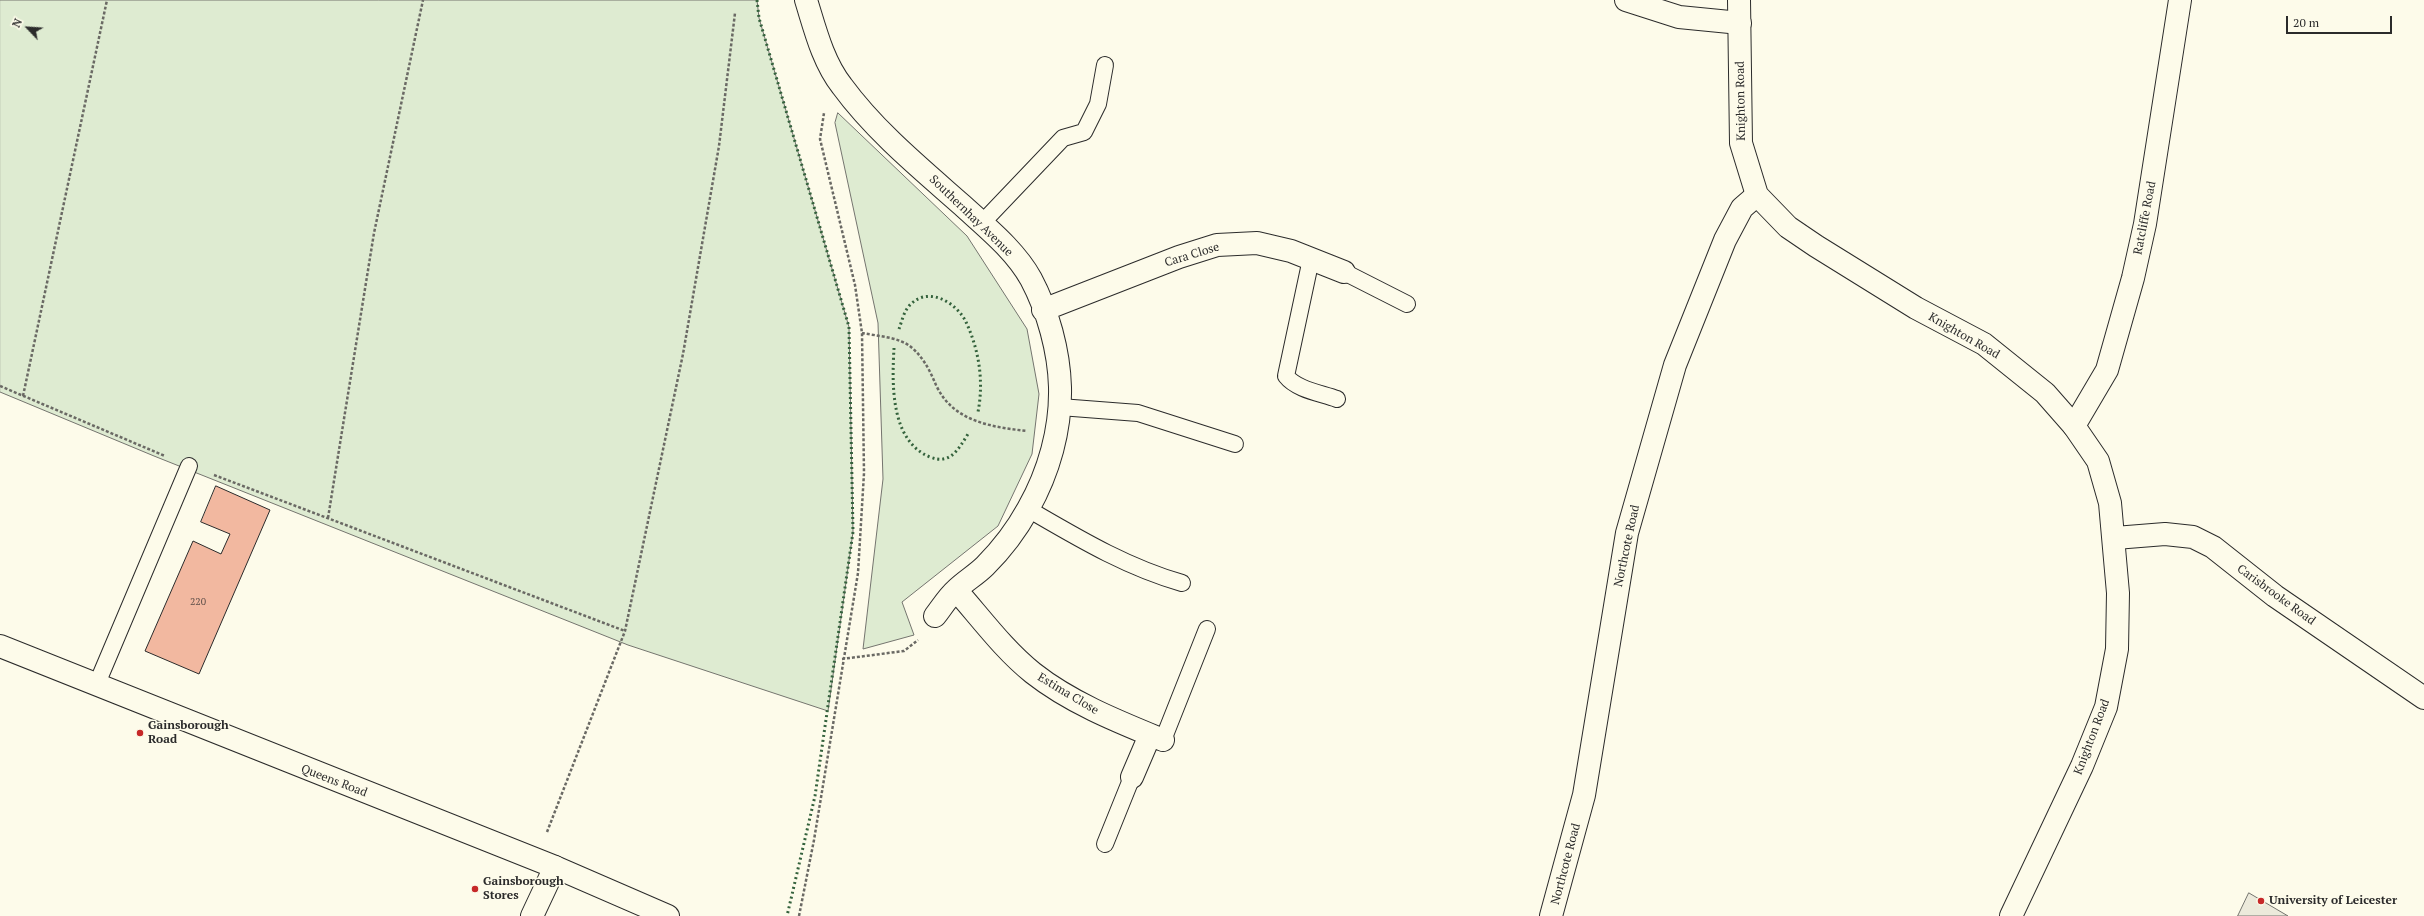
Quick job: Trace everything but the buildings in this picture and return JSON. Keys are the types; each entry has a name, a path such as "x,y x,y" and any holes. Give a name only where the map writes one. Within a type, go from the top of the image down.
{"street":[{"name":"Southernhay Avenue","path":"806,0 827,60 840,85 868,119 982,223 1011,253 1030,279 1055,345 1060,375 1060,407 1056,435 1045,473 1028,509 1008,539 985,566 956,590 935,616"},
{"path":"1626,0 1679,17 1740,23"},
{"name":"Knighton Road","path":"1739,0 1741,143 1757,195 1788,227 1816,246 1916,308 1984,344 1996,353 2045,393 2074,426 2098,461 2110,503 2118,593 2117,649 2106,707 2082,766 2011,916"},
{"name":"Ratcliffe Road","path":"2074,426 2107,370 2133,278 2145,224 2180,0"},
{"name":"Northcote Road","path":"1551,916 1584,795 1627,533 1672,373 1703,290 1724,240 1742,208 1757,195"},
{"name":"Cara Close","path":"1043,310 1179,257 1217,246 1257,243 1291,251 1344,272"},
{"name":"Carisbrooke Road","path":"2114,538 2165,534 2193,537 2213,547 2276,596 2424,698"},
{"name":"Estima Close","path":"956,590 1032,672 1054,688 1105,716 1157,738"},
{"name":"Queens Road","path":"0,646 96,686 546,863 668,916"},
{"path":"1132,777 1157,738"},
{"path":"532,916 546,863"}],"lane":[{"path":"982,223 1063,138 1084,132 1098,104 1105,66"},
{"path":"1311,259 1286,376 1290,382 1337,399"},
{"path":"1344,272 1407,304"},
{"path":"1060,407 1138,413 1235,444"},
{"path":"96,686 189,466"},
{"path":"1028,509 1110,556 1158,576 1182,583"},
{"path":"1157,738 1207,629"},
{"path":"1105,844 1132,777"}],"path":[{"path":"23,396 107,0"},
{"path":"328,518 374,233 423,0"},
{"path":"546,863 625,631 683,354 719,146 735,13"},
{"path":"799,916 814,840 842,659 858,573 863,522 864,413 862,333 855,285 820,139 822,118 840,85"},
{"path":"862,333 899,341 910,347 931,372 944,400 971,420 998,428 1056,435"},
{"path":"0,386 189,466 625,631"},
{"path":"842,659 904,651 926,634 935,616"}],"green space":[{"path":"0,0 757,0 759,18 849,327 853,532 828,711 628,645 154,456 0,392"},
{"path":"838,113 967,236 1027,329 1039,394 1032,454 998,526 902,602 914,635 863,649 883,479 878,323 835,123"}],"shaded area":[{"path":"2249,893 2288,916 2238,916"}],"hedge":[{"path":"757,0 759,18 849,327 853,532 815,796 787,916"},
{"path":"899,329 907,309 911,304 918,299 926,297 942,299 949,303 962,315 974,344 979,366 980,400 978,412"},
{"path":"894,348 893,378 896,410 907,438 917,449 930,457 943,459 953,454 968,434"}],"place":[{"name":"Gainsborough Road","path":"140,733"},
{"name":"Gainsborough Stores","path":"475,889"},
{"name":"University of Leicester","path":"2261,901"}]}
